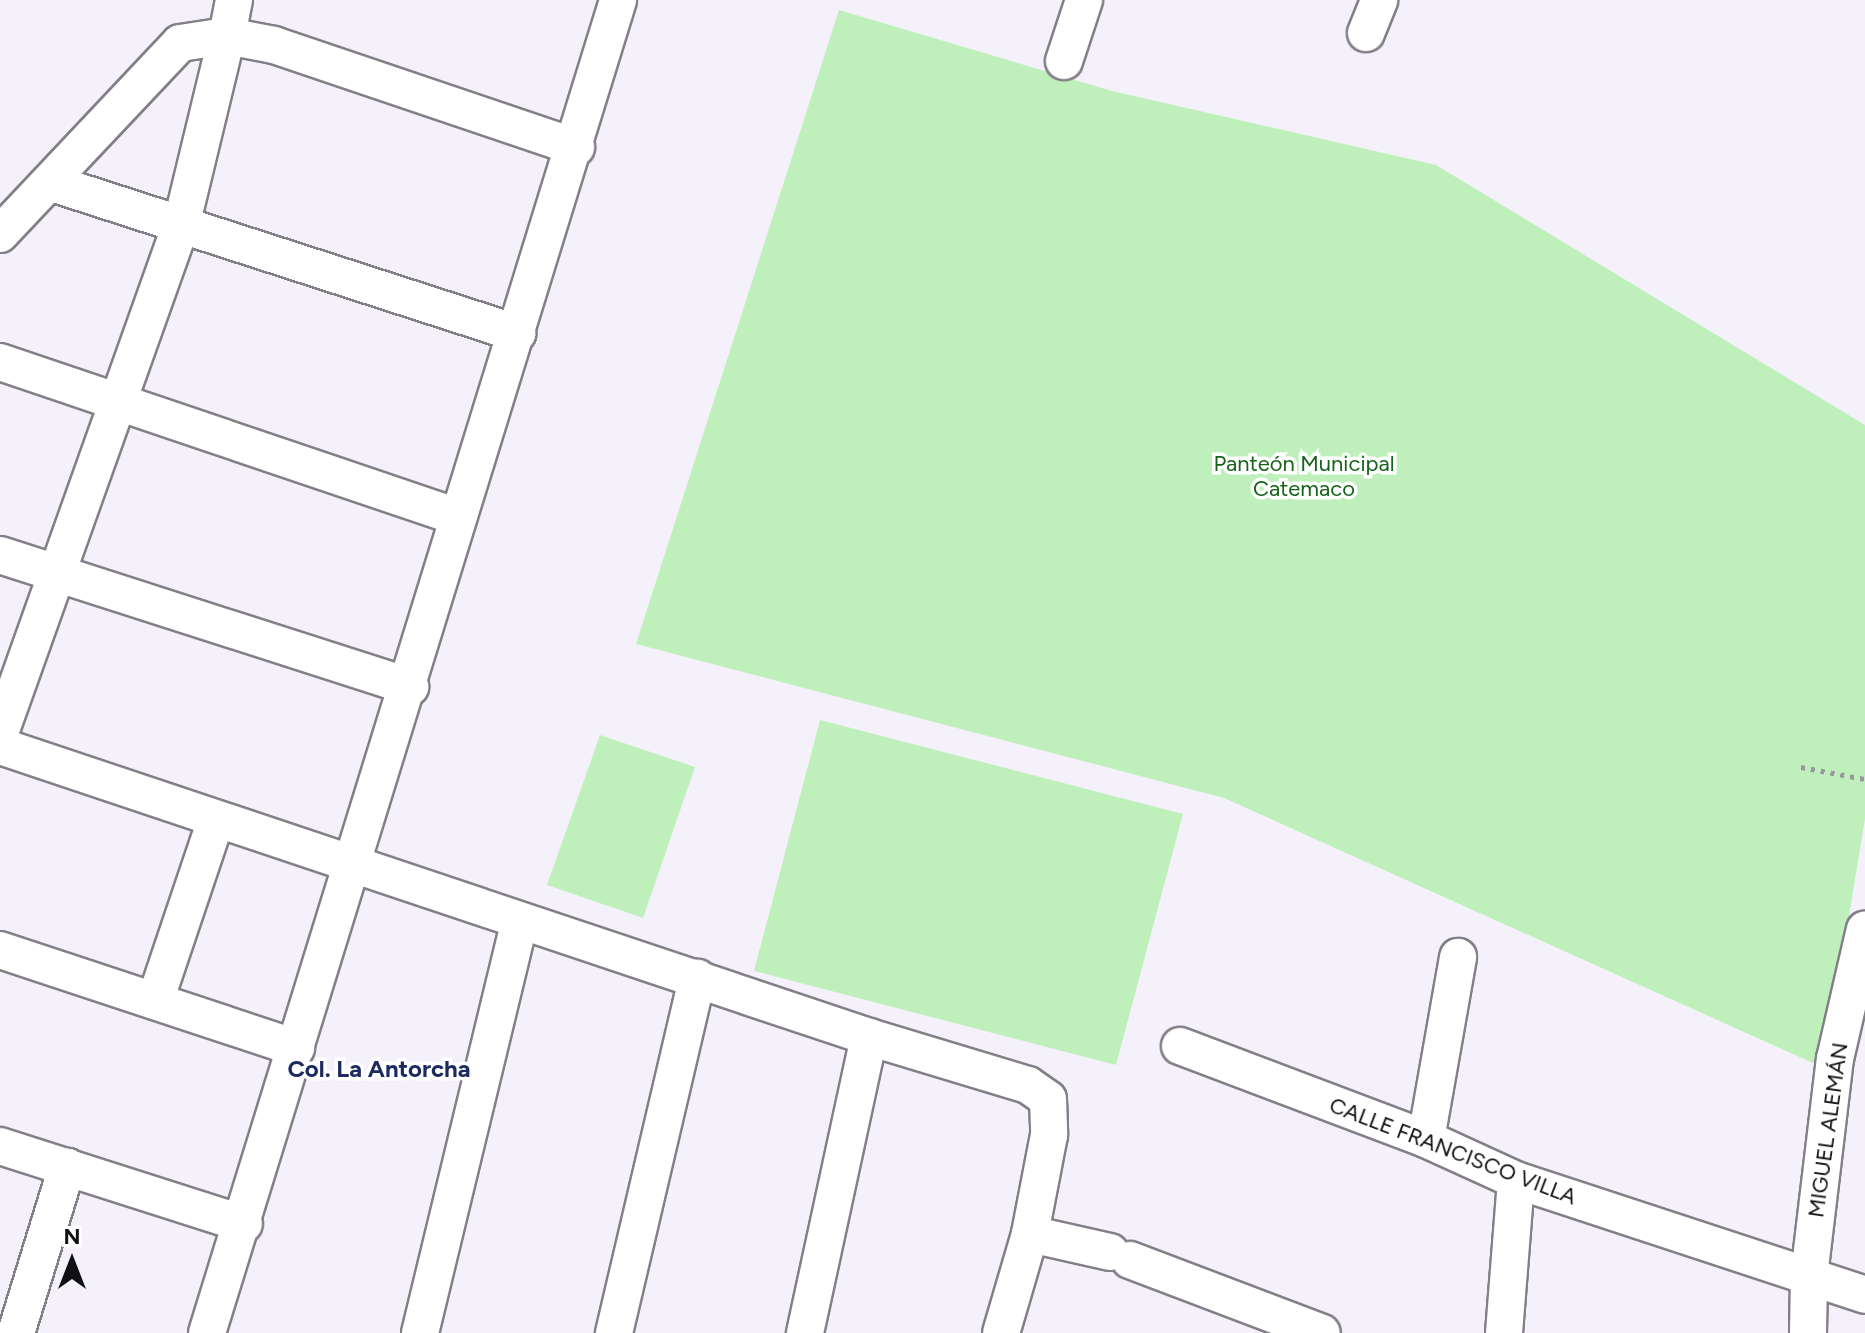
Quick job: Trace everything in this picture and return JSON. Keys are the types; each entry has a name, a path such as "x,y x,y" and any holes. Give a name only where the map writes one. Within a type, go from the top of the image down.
{"street":[{"path":"0,733 182,222 234,0"},
{"path":"207,1333 244,1224 350,863 410,687 618,0"},
{"path":"1064,61 1084,0"},
{"path":"1366,33 1379,0"},
{"path":"0,234 52,183 180,43 227,36 274,45 576,147"},
{"path":"52,183 182,222 517,333"},
{"path":"0,362 459,517"},
{"path":"0,555 410,687"},
{"path":"0,746 869,1037 1028,1085 1048,1099 1049,1135 1030,1234 1001,1333"},
{"path":"155,1001 216,820"},
{"path":"420,1333 520,921"},
{"name":"MIGUEL ALEMÁN","path":"1808,1333 1809,1276 1835,1059 1859,987 1865,929"},
{"path":"0,950 296,1048"},
{"path":"1426,1139 1458,957"},
{"path":"614,1333 697,978"},
{"path":"805,1333 869,1037"},
{"name":"CALLE FRANCISCO VILLA","path":"1180,1046 1426,1139 1516,1180 1865,1295"},
{"path":"0,1146 244,1224"},
{"path":"16,1333 67,1167"},
{"path":"1504,1333 1516,1180"},
{"path":"1030,1234 1120,1256 1322,1333"}],"path":[{"path":"1801,767 1865,779"}],"green space":[{"name":"Panteón Municipal Catemaco","path":"839,10 1112,91 1436,165 1865,425 1865,819 1824,1068 1224,798 636,644"},
{"path":"820,720 1183,814 1116,1065 754,971"},
{"path":"600,735 695,767 643,918 547,885"}],"district":[{"name":"Col. La Antorcha","path":"379,1069"}]}
